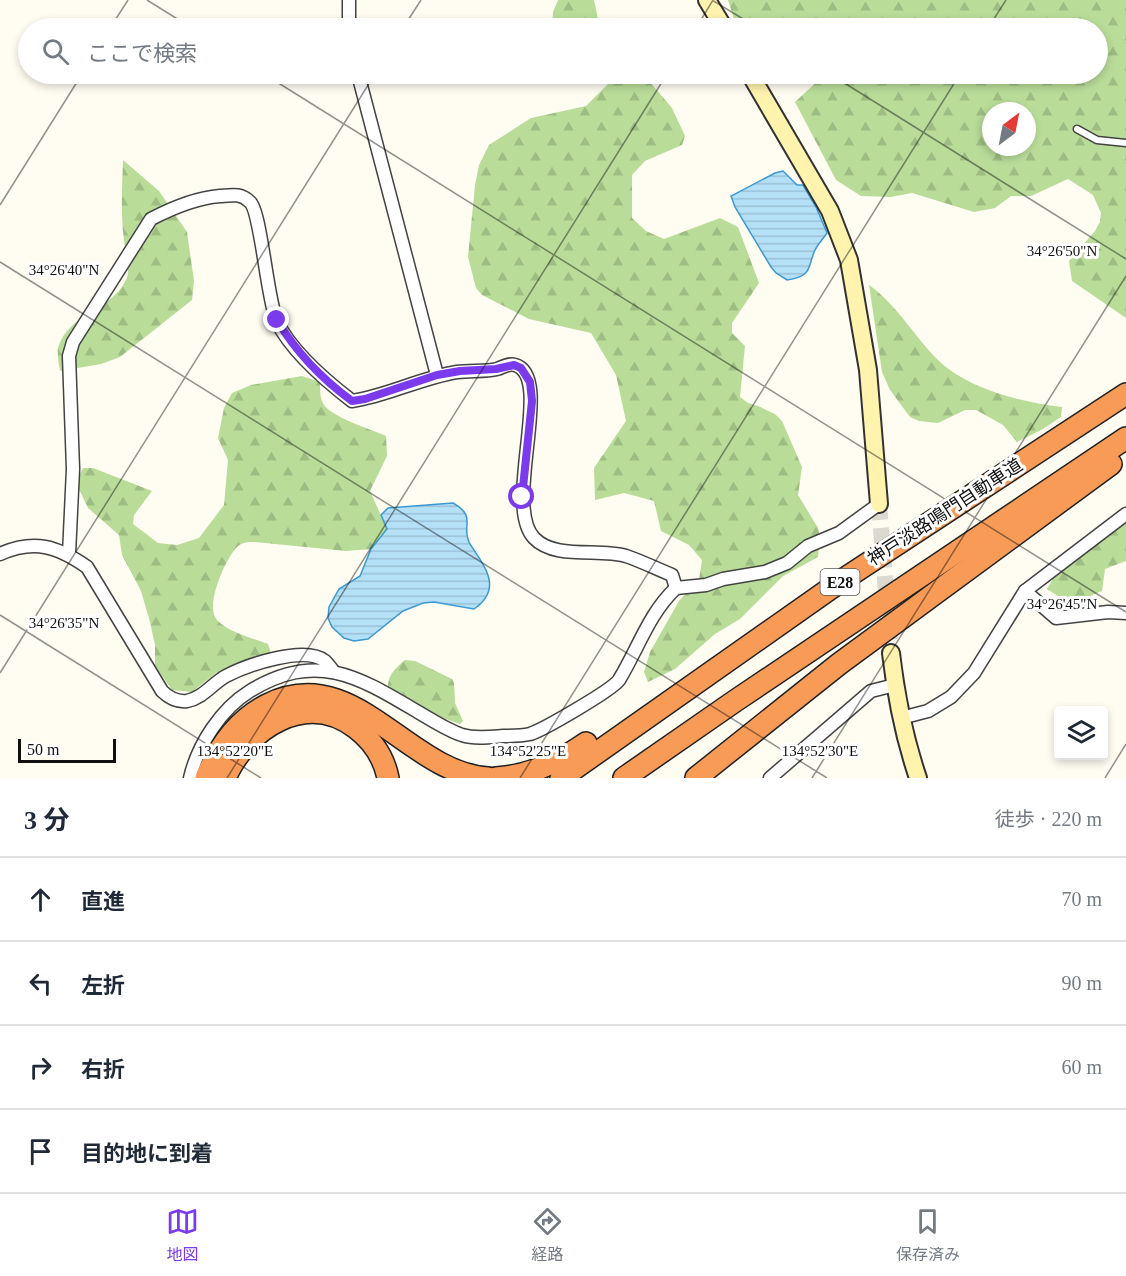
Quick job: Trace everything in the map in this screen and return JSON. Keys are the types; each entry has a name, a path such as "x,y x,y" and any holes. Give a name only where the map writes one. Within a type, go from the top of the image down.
{"highway":[{"name":"神戸淡路鳴門自動車道","path":"561,778 841,581 1126,394"},
{"name":"神戸淡路鳴門自動車道","path":"624,778 1126,438"},
{"path":"696,778 848,657 1126,453"},
{"path":"496,778 513,777 537,770 566,757 770,615 956,498 1018,464"},
{"path":"206,778 221,749 238,726 248,717 278,700 308,695 330,698 352,706 437,763 462,774 488,778"},
{"path":"225,778 246,744 261,731 290,716 317,713 339,718 352,725 370,740 382,759 388,778"}],"street":[{"path":"349,0 349,18"},
{"path":"707,0 718,18"},
{"path":"361,84 437,375"},
{"path":"190,778 201,748 217,722 230,707 243,695 289,673 334,672 363,680 442,726 463,735 475,737 531,734 614,686 651,619 676,588 706,585 723,579 765,572 787,563 808,546 839,533 879,504 868,370 849,260 830,211 756,84"},
{"path":"69,554 73,470 69,357 73,342 151,219 170,209 211,197 238,194 251,202 255,212 277,320 291,343 333,387 352,401 365,399 437,375 496,369 507,365 521,368 530,382 532,401 522,497 524,518 533,538 556,550 624,556 672,575 676,588"},
{"path":"901,718 937,707 960,689 981,662 1025,591 1126,514"},
{"path":"0,554 14,548 48,546 69,554 87,567 167,696 184,701 193,699 225,677 287,656 306,655 324,660 334,672"},
{"path":"1025,591 1056,618 1108,612 1126,613"},
{"path":"891,653 901,718 918,778"},
{"path":"770,778 871,691 895,686"}],"lane":[{"path":"1077,129 1097,140 1126,143"}],"green space":[{"path":"558,0 594,0 598,18 553,18"},
{"path":"728,0 1126,0 1126,318 1072,281 1069,261 1095,231 1100,222 1101,213 1093,195 1068,179 1031,196 1011,196 995,208 974,212 912,193 891,197 861,196 836,180 795,102 814,84 1108,84 1108,18 734,18"},
{"path":"608,84 652,84 672,108 685,136 682,145 645,161 632,175 632,218 646,231 664,239 720,218 738,227 759,283 732,323 732,333 745,346 740,397 748,403 775,414 782,421 802,467 798,495 818,528 820,538 818,557 783,576 740,619 715,634 675,669 648,682 644,672 650,652 679,601 699,580 702,560 689,545 661,531 654,501 624,493 595,500 594,468 626,421 616,375 591,333 529,319 482,295 476,288 468,257 475,185 479,165 489,145 531,118 586,106"},
{"path":"123,160 159,191 187,232 194,281 192,300 120,357 101,364 60,371 58,348 63,336 80,319 110,299 127,277 128,267 122,218"},
{"path":"869,285 897,311 929,351 950,370 964,379 1013,398 1062,407 1061,417 1017,442 1003,425 976,410 965,410 938,423 919,421 910,417 890,390 882,372"},
{"path":"302,376 320,382 322,401 325,407 332,412 350,422 386,436 387,456 370,491 387,529 371,549 346,551 255,542 239,545 222,571 213,604 214,613 222,625 241,635 268,644 271,653 216,673 192,692 172,690 155,666 155,645 150,622 141,591 122,555 119,535 88,508 79,489 78,478 83,468 93,468 152,491 134,515 133,524 158,543 177,545 199,538 224,505 228,460 218,438 224,408 232,393 251,385"},
{"path":"1126,516 1126,561 1105,569 1102,591 1083,599 1064,600 1047,589 1057,572"},
{"path":"405,660 415,661 452,679 455,703 463,721 460,724 426,712 389,692 388,682 394,670"}],"water":[{"path":"783,171 797,185 803,185 827,233 815,250 808,270 801,276 787,280 771,267 735,207 731,196"},
{"path":"453,503 467,517 467,538 488,577 490,585 483,601 474,609 434,602 423,603 403,611 368,639 354,641 344,638 332,627 328,618 329,607 339,589 360,576 371,549 387,529 381,515 388,508"}],"tunnel":[{"path":"879,504 891,653"}],"route":[{"path":"277,320 291,343 333,387 352,401 365,399 437,375 496,369 507,365 521,368 530,382 532,401 522,497"}]}
